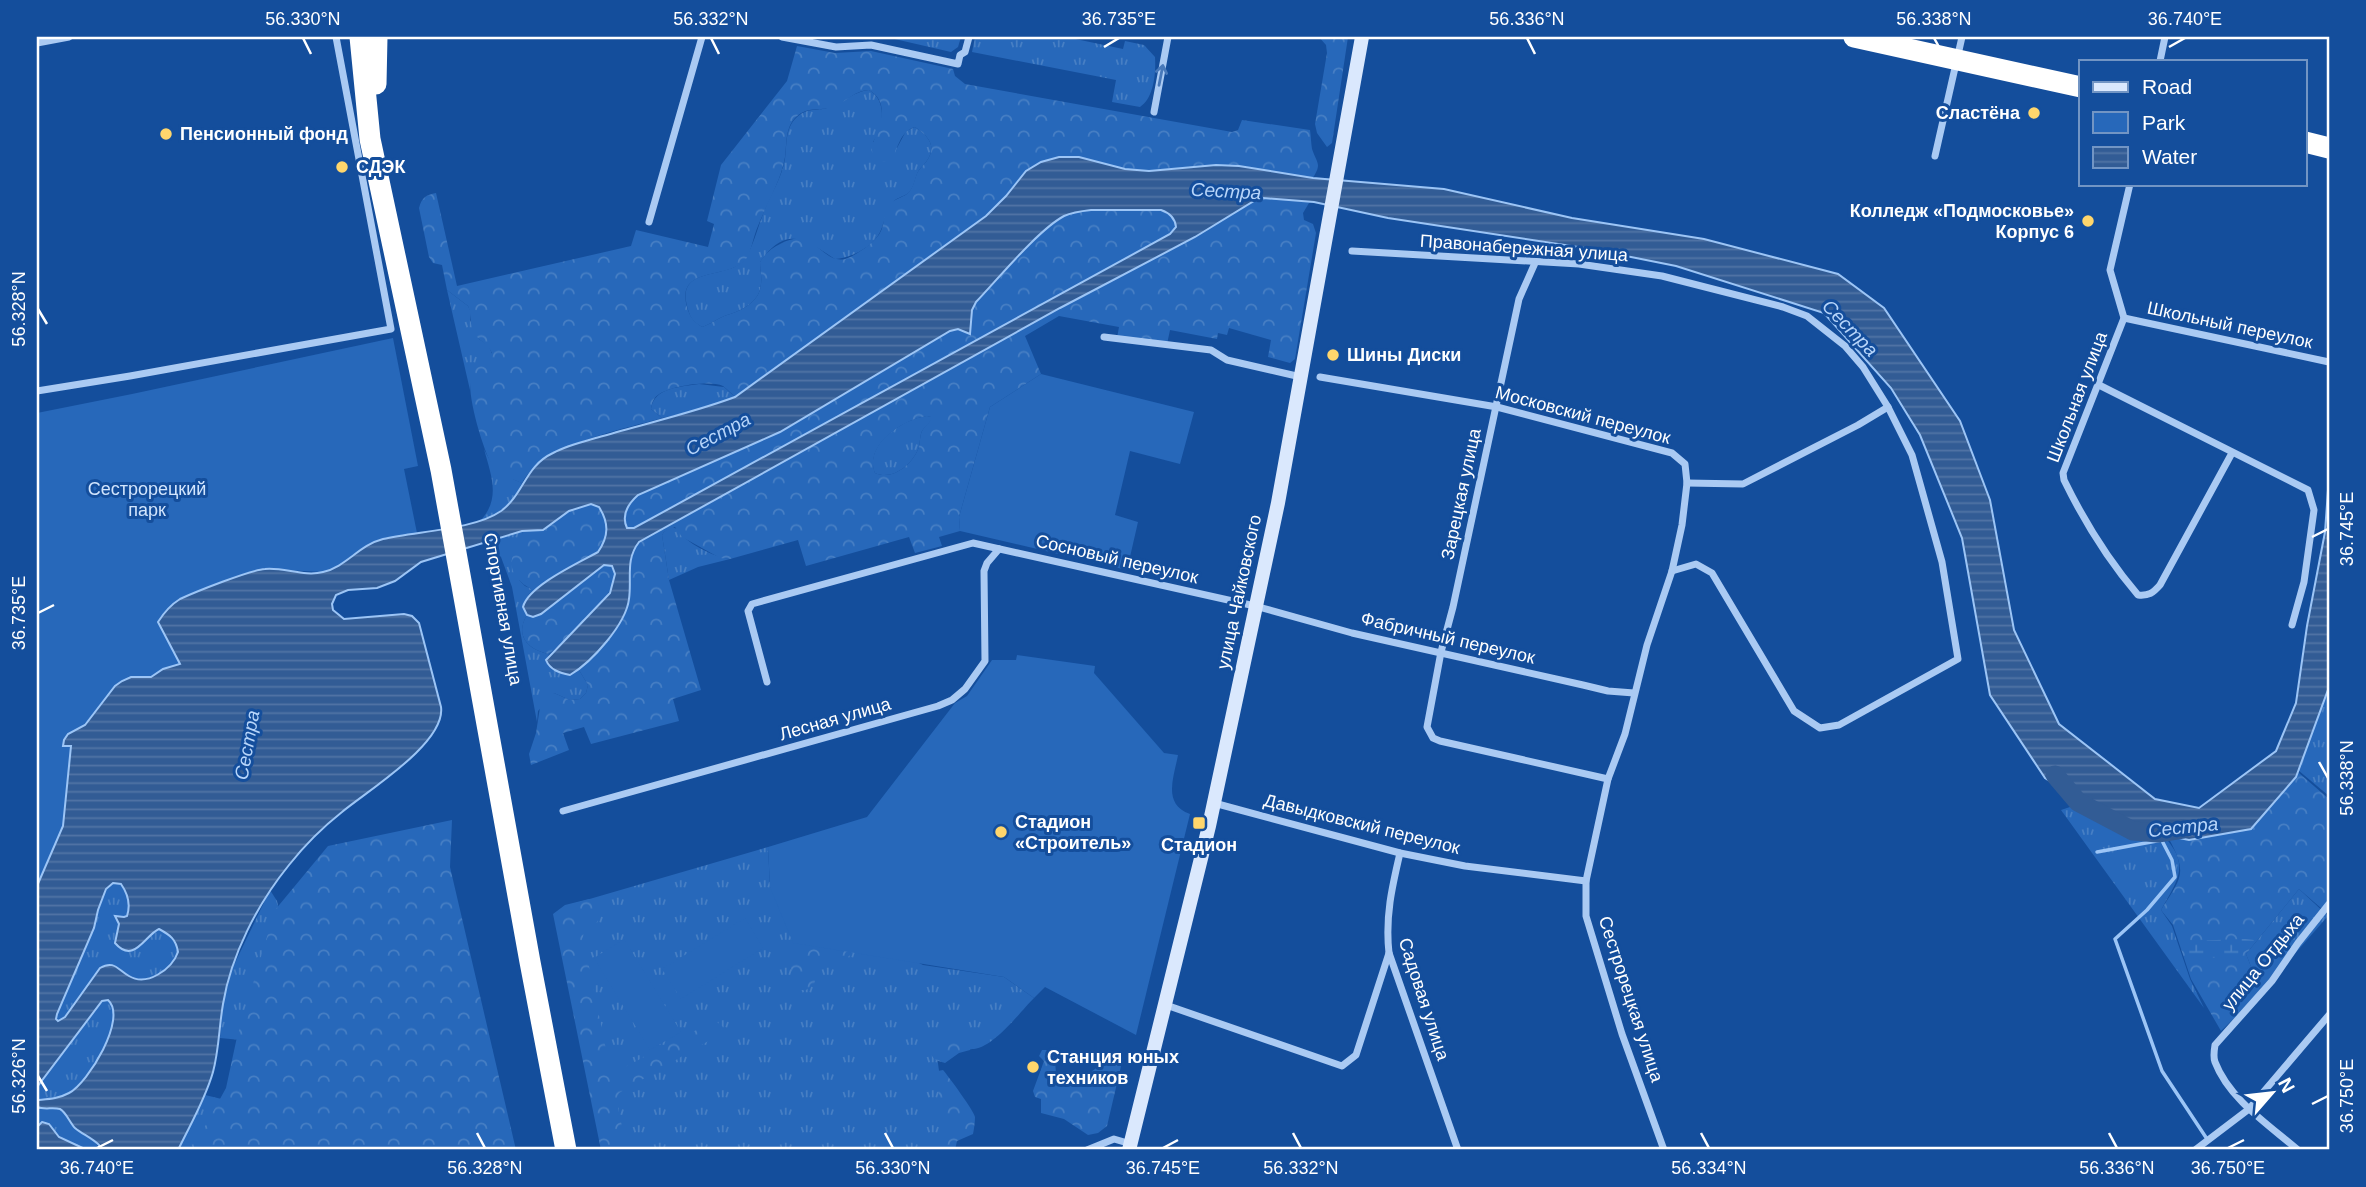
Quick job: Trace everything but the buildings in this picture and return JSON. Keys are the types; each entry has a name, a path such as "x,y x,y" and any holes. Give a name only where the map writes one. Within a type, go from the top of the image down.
{"highway":[{"path":"360,37 370,80"},
{"path":"370,80 377,37"},
{"path":"1854,37 2079,87"},
{"name":"Спортивная улица","path":"370,80 370,139 383,205 448,470 579,1150"},
{"path":"2306,142 2329,148"},
{"name":"Спортивная улица","path":"473,601 530,962 566,1150"}],"street":[{"path":"37,43 68,37"},
{"path":"37,391 391,329 335,37"},
{"path":"649,222 702,37"},
{"path":"782,37 836,47 870,45 958,64 969,37"},
{"path":"1154,112 1168,37"},
{"name":"улица Чайковского","path":"1130,1147 1214,803 1278,503 1362,37"},
{"path":"1935,156 1962,37"},
{"path":"2160,60 2165,37"},
{"name":"Школьная улица","path":"2130,186 2110,270 2124,318 2065,466 2064,480 2112,565 2138,595 2147,596 2160,585 2232,453"},
{"name":"Правонабережная улица","path":"1352,251 1579,264 1662,276 1783,307 1807,316 1845,346 1863,367 1888,407 1912,455 1942,562 1958,659 1839,725 1820,728 1794,710 1712,573 1696,564 1672,571"},
{"name":"Зарецкая улица","path":"1535,263 1519,299 1427,727 1433,737 1440,741 1608,779"},
{"name":"Школьный переулок","path":"2124,318 2329,362"},
{"path":"1104,337 1211,350 1227,360 1301,377"},
{"name":"Московский переулок","path":"1320,377 1497,407 1672,453 1685,464 1687,483"},
{"path":"2099,385 2232,453 2297,482 2308,490 2314,510 2304,582 2292,625"},
{"path":"1634,693 1672,571 1682,525 1687,483 1743,484 1888,407"},
{"name":"Сосновый переулок","path":"767,682 748,611 752,604 973,543 1255,606"},
{"name":"Лесная улица","path":"563,811 952,700 965,689 985,661 984,571 987,562 999,549"},
{"name":"Фабричный переулок","path":"1255,606 1352,633 1608,691 1634,693"},
{"name":"Сестрорецкая улица","path":"1634,693 1625,734 1608,779 1586,881 1586,916 1622,1034 1664,1150"},
{"name":"Давыдковский переулок","path":"1214,803 1400,853 1465,866 1586,881"},
{"name":"Садовая улица","path":"1400,853 1388,902 1386,928 1389,953 1458,1150"},
{"name":"улица Отдыха","path":"2298,1150 2249,1109 2228,1085 2213,1059 2215,1045 2272,981 2329,904"},
{"path":"1166,1005 1342,1066 1356,1055 1389,953"},
{"path":"2195,1150 2249,1109 2329,1015"},
{"path":"1087,1150 1114,1139 1130,1147"}],"green space":[{"path":"886,37 961,37 958,47 951,52"},
{"path":"975,37 1066,37 1123,49 1125,41 1144,45 1155,57 1151,91 1140,107 1112,102 1116,80 972,52"},
{"path":"1319,37 1348,37 1332,143 1327,147 1317,133 1315,124 1327,53 1326,45"},
{"path":"797,46 835,53 871,51 953,69 955,76 965,84 1232,132 1238,130 1242,120 1310,130 1312,149 1318,166 1313,178 1239,166 1216,165 1149,171 1125,169 1079,157 1026,171 986,216 735,397 717,384 671,389 656,396 652,403 651,409 662,418 565,448 532,470 522,483 500,473 490,461 481,438 470,386 474,371 492,353 475,334 468,306 447,290 442,265 433,263 429,257 419,208 423,199 436,193 457,286 631,246 636,230 708,247 714,224 707,221 721,165 787,81","holes":["869,90 876,96 882,110 871,149 876,158 881,161 891,160 902,136 915,127 924,134 931,146 930,156 917,173 910,191 887,208 879,235 857,253 839,259 802,239 792,239 777,246 760,262 760,290 753,301 705,326 699,325 689,314 687,307 686,293 690,284 697,278 731,269 741,264 748,256 780,175 792,121 801,113 836,106 860,92"]},
{"path":"869,90 879,101 882,114 873,142 897,148 906,131 915,127 930,142 930,156 919,170 912,189 890,205 877,237 861,251 835,259 796,239 779,243 760,262 760,290 753,301 705,326 699,325 687,306 686,292 690,283 732,268 741,263 748,254 782,172 792,122 805,112 830,107 859,92"},
{"path":"1263,198 1314,202 1309,203 1303,213 1304,220 1313,224 1316,233 1295,359 1290,363 1268,357 1271,340 1229,328 1227,335 1218,333 1217,339 1170,330 1167,344 1117,338 1119,327 1059,316 1025,336 1041,374 990,407 959,517 960,531 939,537 942,546 915,553 909,537 806,566 798,540 730,559 720,558 682,537 675,527 664,532 662,535 669,580 701,690 673,699 679,721 591,744 584,727 563,733 569,750 531,765 529,754 536,733 541,701 546,695 554,693 570,700 580,699 586,693 588,685 579,670 610,638 622,619 629,599 632,556 639,542 1060,308 1195,237","holes":["931,417 922,431 919,447 907,465 889,475 875,473 875,452 888,435 908,422"]},
{"path":"1091,210 1161,210 1172,216 1176,227 1170,234 634,528 627,528 627,510 638,495 780,432 950,331 958,329 970,334 972,310 976,302 1018,256 1042,232 1064,216"},
{"path":"447,290 468,306 471,312 470,320 479,339 489,346 492,354 474,374 470,390"},
{"name":"Сестрорецкий парк","path":"393,338 418,466 404,469 417,533 372,543 338,567 323,572 264,569 180,599 158,622 180,664 163,669 151,677 122,681 81,728 71,746 63,826 37,886 37,413"},
{"path":"1041,374 1194,412 1180,464 1130,451 1115,515 1138,522 1127,570 960,531 959,517 990,407"},
{"path":"699,384 724,387 735,397 702,409 662,418 651,409 657,396 663,392"},
{"path":"932,417 922,431 916,453 907,465 889,475 875,473 873,462 880,443 907,422"},
{"path":"484,449 499,470 522,483 505,506 481,520 493,495"},
{"path":"591,503 599,507 606,524 606,535 598,552 534,590 523,584 515,575 512,565 522,531 533,531 553,524 569,511"},
{"path":"671,527 678,529 686,539 701,548 730,559 698,567 669,580 662,535"},
{"path":"522,531 519,580 534,590 523,607 527,615 523,623 523,636 535,649 549,654 546,660 570,675 579,670 588,685 586,693 580,699 570,700 554,693 538,711 537,722 512,587 501,557 486,542"},
{"path":"604,565 611,566 615,574 612,585 607,596 589,618 549,654 530,645 523,636 522,629 527,615 533,617 541,614"},
{"path":"2329,624 2329,796 2292,765"},
{"name":"Стадион «Строитель»","path":"1017,655 1095,666 1094,673 1164,753 1178,755 1173,797 1181,809 1190,814 1136,1035 1045,987 1034,998 1004,977 793,943 770,887 768,847 867,817 955,703 967,696 992,660 1016,660"},
{"path":"2292,767 2329,799 2329,915 2299,889 2246,954 2261,992 2221,1031 2191,979 2173,925 2161,910 2180,876 2179,860 2169,839 2242,830"},
{"path":"2079,804 2133,833 2161,833 2170,844 2179,863 2179,871 2161,910 2172,926 2190,979 2204,1008 2061,810"},
{"path":"452,820 450,867 516,1150 192,1150 226,1088 237,1037 275,910 328,846"},
{"path":"768,847 770,887 923,965 1004,977 1034,998 998,1036 982,1047 965,1049 935,1042 950,1150 621,1150 569,905"},
{"path":"113,883 121,884 129,903 127,916 117,916 119,924 116,934 151,936 159,929 172,938 178,952 165,970 143,979 129,976 112,965 100,968 65,1017 58,1021 55,1019 94,928 106,889"},
{"path":"2299,889 2328,916 2261,992 2246,954"},
{"path":"270,890 277,901 283,926 241,1040 220,1038 223,1003 233,967"},
{"path":"589,899 600,904 602,913 597,922 584,930 583,937 610,1069 617,1071 710,1023 716,1021 723,1027 717,1036 619,1093 617,1103 627,1150 601,1150 553,914 565,905"},
{"path":"745,918 763,948 681,999 662,969"},
{"path":"793,935 857,948 847,958 822,967 814,984 806,990 799,990 790,962"},
{"path":"624,939 681,1032 650,1050 594,958"},
{"path":"2254,940 2247,950 2241,953 2209,958 2187,956 2188,941"},
{"path":"108,1000 113,1009 113,1021 103,1049 86,1076 77,1087 65,1095 37,1100 37,1087 102,1001"},
{"path":"953,1036 962,1037 972,1045 970,1050 959,1053 945,1063 935,1060 932,1056 932,1041"},
{"path":"1042,1050 1050,1050 1055,1060 1056,1074 1080,1081 1105,1063 1116,1060 1122,1062 1107,1126 1098,1133 1088,1135 1064,1119 1041,1113 1041,1099 1035,1097 1033,1091 1044,1061 1039,1056"},
{"path":"943,1070 975,1117 973,1134 957,1141 955,1150 948,1150 936,1076 938,1071"},
{"path":"205,1095 234,1102 247,1150 178,1150"},
{"path":"37,1107 61,1110 71,1122 95,1141 99,1150 75,1145 42,1122 37,1127"}],"water":[{"path":"1059,157 1079,157 1125,169 1149,171 1216,165 1239,166 1313,178 1444,189 1572,218 1704,239 1838,274 1884,308 1960,421 1990,500 2014,630 2059,724 2155,799 2199,808 2276,751 2296,703 2325,532 2329,476 2329,687 2296,777 2251,829 2189,840 2120,826 2045,778 1990,695 1962,538 1920,435 1891,388 1824,313 1676,266 1591,249 1388,218 1314,202 1263,198 639,542 632,556 629,599 622,620 598,652 570,675 553,669 546,660 610,593 615,574 612,566 604,565 541,614 533,617 527,615 523,607 534,591 544,583 598,552 606,535 606,524 599,507 591,504 569,511 543,530 522,531 421,562 395,581 377,588 348,590 336,595 332,604 333,610 344,619 404,614 412,616 419,623 441,707 439,721 431,736 403,765 314,837 289,865 267,896 247,930 232,967 223,1004 213,1072 202,1102 178,1150 99,1150 99,1145 75,1128 62,1110 37,1107 37,1100 65,1095 86,1077 103,1050 113,1021 113,1009 108,1000 102,1001 37,1087 37,886 63,826 71,746 63,746 64,740 68,734 85,725 115,686 122,681 131,677 151,677 163,669 180,664 158,622 171,606 187,596 258,570 323,572 339,566 367,546 383,539 460,526 490,517 509,504 536,465 553,453 577,443 735,397 986,216 1026,171 1041,162","holes":["1091,210 1161,210 1172,216 1176,227 1170,234 634,528 627,528 627,510 638,495 780,432 950,331 958,329 970,334 972,310 976,302 1018,256 1042,232 1064,216","113,883 121,884 129,903 127,916 115,916 119,924 115,943 122,949 134,950 159,929 172,938 178,952 165,970 151,978 136,979 112,965 100,968 65,1017 58,1021 57,1014 94,928 106,889"]},
{"path":"42,1122 49,1124 59,1137 87,1150 38,1150 37,1127"}],"waterway":[{"name":"Сестра","path":"2055,775 2078,802 2133,831 2158,833 2183,829"},
{"path":"2158,833 2172,860 2175,877 2147,910 2115,939 2162,1071 2207,1139"},
{"path":"2097,852 2162,840"}],"place":[{"name":"Сластёна","path":"2034,113"},
{"name":"Пенсионный фонд","path":"166,134"},
{"name":"СДЭК","path":"342,167"},
{"name":"Колледж «Подмосковье» Корпус 6","path":"2088,221"},
{"name":"Шины Диски","path":"1333,355"},
{"name":"Стадион","path":"1199,823"},
{"name":"Стадион «Строитель»","path":"1001,832"},
{"name":"Станция юных техников","path":"1033,1067"}]}
